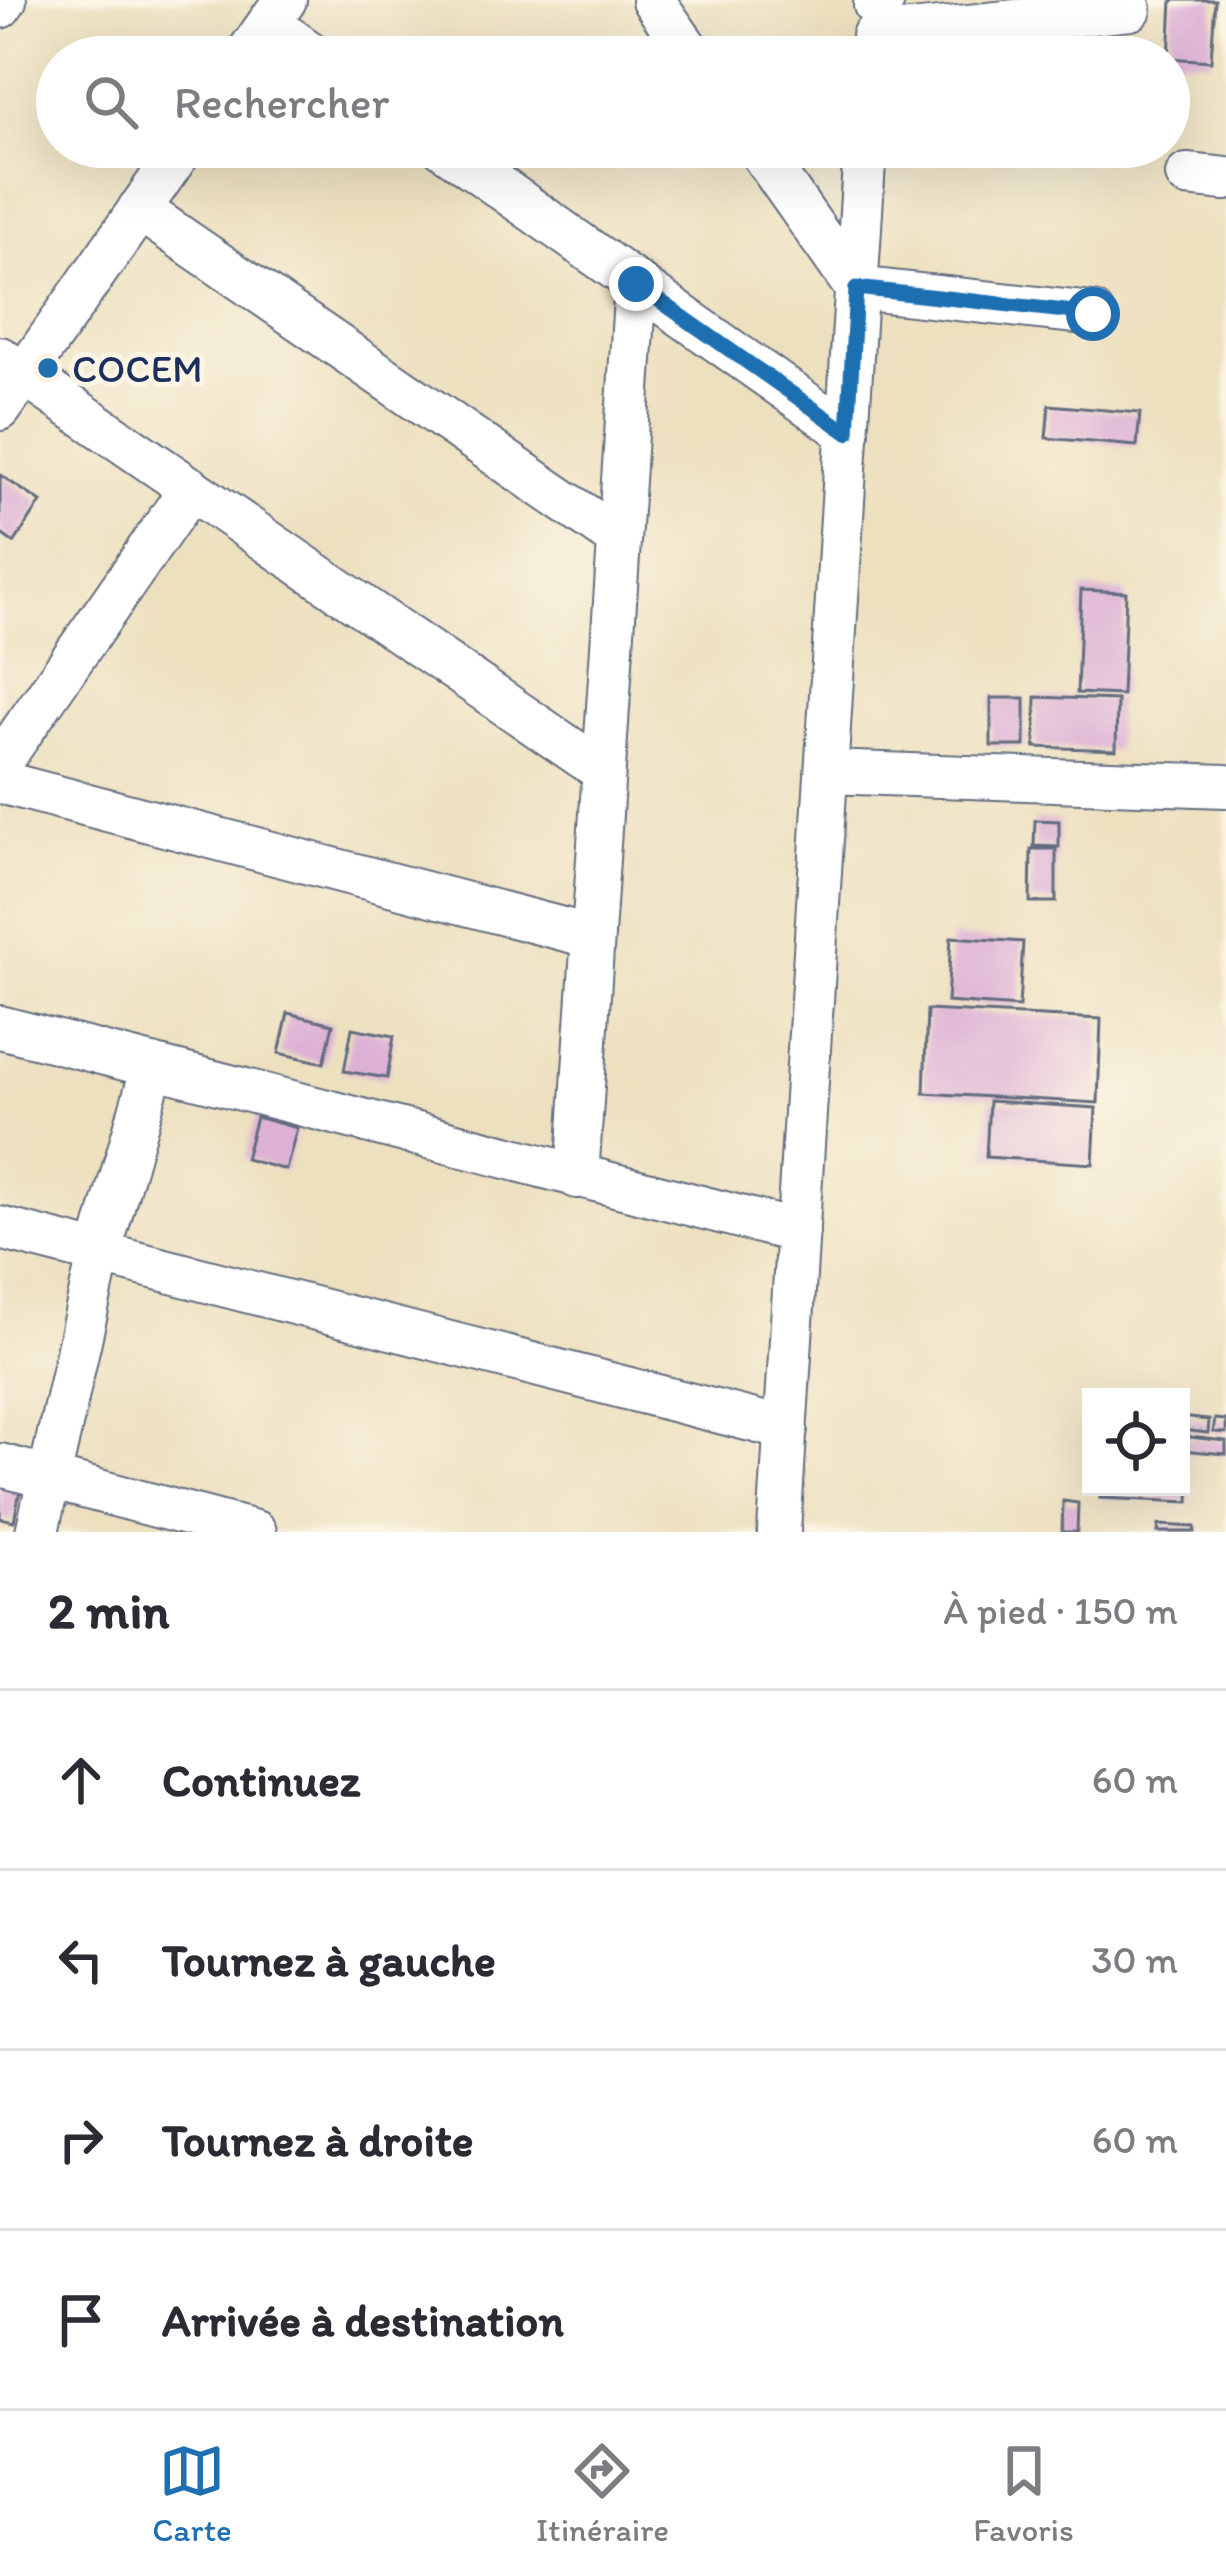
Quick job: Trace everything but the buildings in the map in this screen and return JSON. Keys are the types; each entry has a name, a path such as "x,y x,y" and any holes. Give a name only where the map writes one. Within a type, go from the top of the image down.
{"street":[{"path":"653,0 678,36"},
{"path":"975,36 1130,8"},
{"path":"875,20 912,36"},
{"path":"0,409 12,366 168,168"},
{"path":"473,168 848,433"},
{"path":"772,168 856,288 1093,314"},
{"path":"779,1532 864,168"},
{"path":"140,209 619,539"},
{"path":"577,1177 636,284"},
{"path":"12,366 604,771"},
{"path":"0,763 191,488"},
{"path":"827,772 1226,785"},
{"path":"0,782 592,938"},
{"path":"0,1027 798,1232"},
{"path":"37,1532 99,1255 153,1066"},
{"path":"0,1228 786,1429"},
{"path":"0,1465 255,1532"}],"place":[{"name":"COCEM","path":"48,368"}],"route":[{"path":"636,284 848,433 856,288 1093,314"}]}
